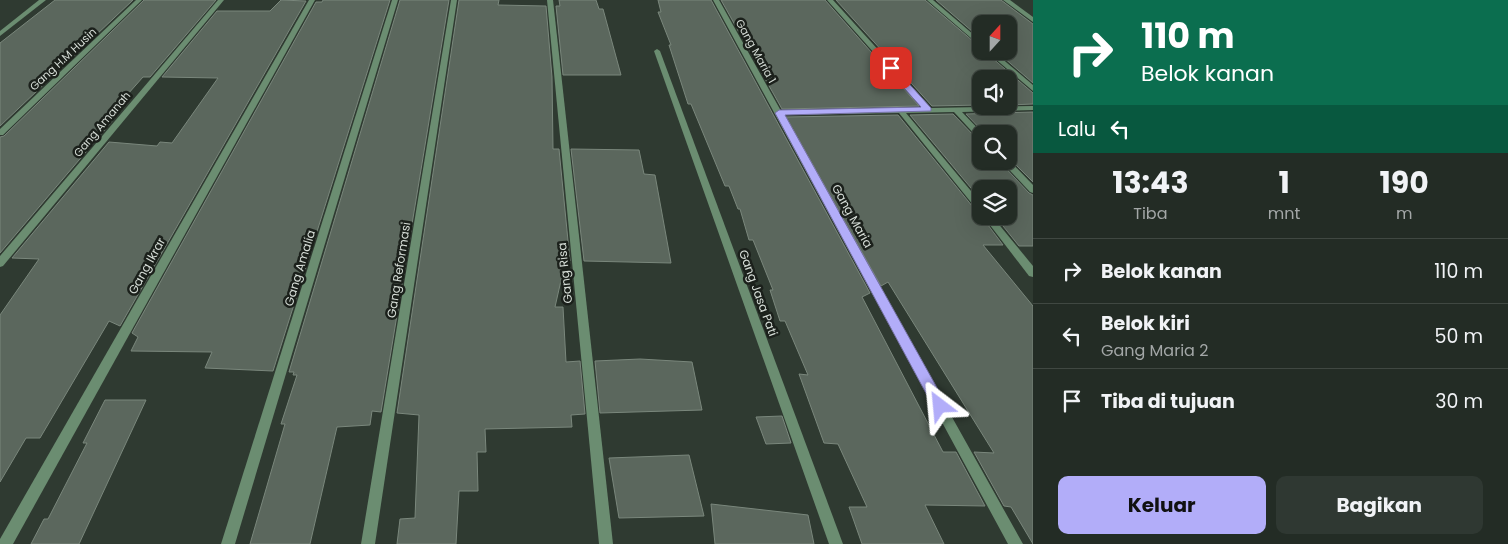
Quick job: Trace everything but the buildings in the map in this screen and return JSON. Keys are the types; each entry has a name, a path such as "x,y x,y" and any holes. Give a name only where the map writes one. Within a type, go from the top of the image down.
{"street":[{"path":"0,34 44,0"},
{"name":"Gang H.M Husin","path":"0,132 139,0"},
{"name":"Gang Amanah","path":"0,263 222,0"},
{"name":"Gang Ikrar","path":"5,544 312,0"},
{"name":"Gang Amalia","path":"228,544 395,0"},
{"name":"Gang Reformasi","path":"368,544 454,0"},
{"name":"Gang Risa","path":"550,0 606,544"},
{"name":"Gang Maria 1","path":"716,0 779,113"},
{"path":"830,0 928,109"},
{"path":"930,0 972,36"},
{"path":"1006,0 1033,20"},
{"name":"Gang Jasa Pati","path":"657,51 836,544"},
{"path":"999,60 1033,89"},
{"path":"779,113 1033,108"},
{"path":"956,109 972,126"},
{"path":"901,111 972,199"},
{"name":"Gang Maria","path":"779,113 1016,544"},
{"path":"1014,170 1033,190"},
{"path":"994,225 1033,273"}],"route":[{"path":"891,68 928,109 779,113 940,406"}]}
